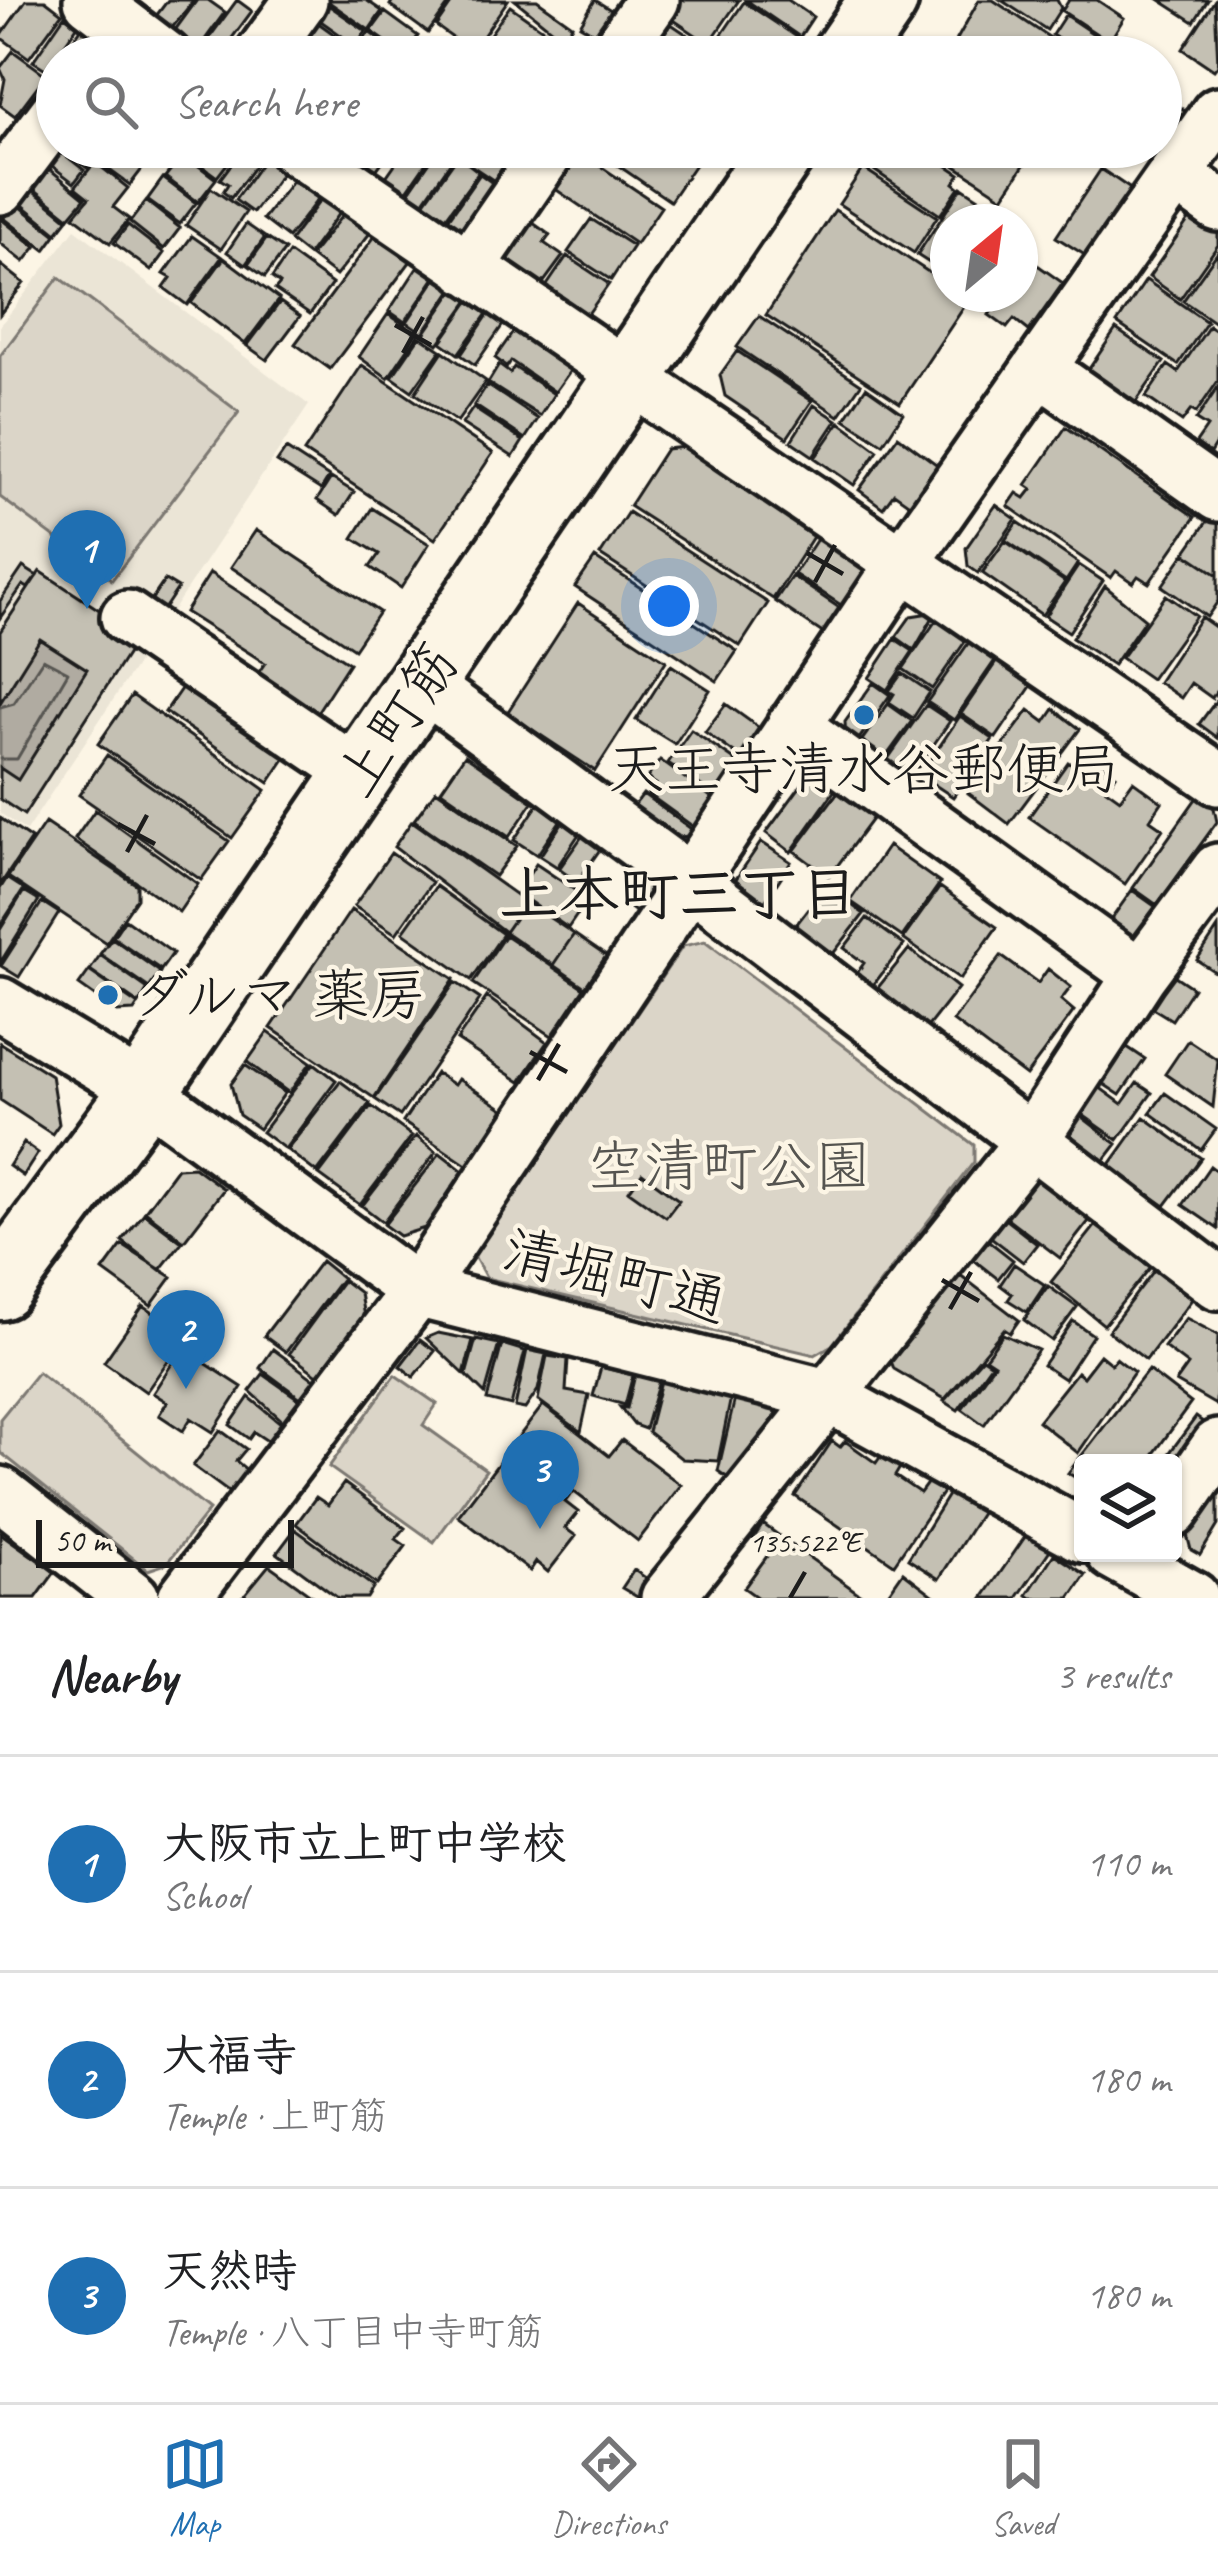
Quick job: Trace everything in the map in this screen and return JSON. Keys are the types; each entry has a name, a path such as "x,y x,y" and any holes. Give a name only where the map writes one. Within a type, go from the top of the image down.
{"main road":[{"path":"859,36 884,0"},
{"name":"上町筋","path":"0,1286 144,1091 770,168"}],"street":[{"path":"275,36 301,0"},
{"path":"627,36 652,0"},
{"path":"1182,167 1218,113"},
{"path":"0,188 36,140"},
{"path":"323,168 904,560 1218,779"},
{"path":"468,268 537,168"},
{"path":"184,1598 417,1291 904,560 1181,168"},
{"path":"1176,176 1218,206"},
{"path":"1040,370 1218,496"},
{"path":"127,617 360,775"},
{"path":"422,684 689,880 1218,1283"},
{"path":"793,726 1140,975"},
{"path":"667,1598 1030,1143 1140,975 1218,870"},
{"name":"清堀町通","path":"0,1004 144,1091 417,1291 826,1395 1074,1531"},
{"path":"1182,1497 1218,1445"},
{"path":"0,1492 133,1598"},
{"path":"1125,1567 1192,1598"}],"shaded area":[{"path":"75,229 309,405 26,831 0,813 0,326"}],"green space":[{"path":"59,277 239,412 112,580 0,497 0,356"},
{"name":"空清町公園","path":"705,941 974,1145 974,1162 832,1345 815,1355 486,1278 473,1254 683,946"},
{"path":"38,1372 209,1510 166,1564 148,1570 0,1452 0,1419"},
{"path":"395,1375 437,1404 423,1425 486,1470 434,1542 329,1467"}],"water":[{"path":"40,639 87,669 18,780 0,768 0,703"}],"building":[{"path":"26,0 45,0 62,13 45,36 36,36 36,48 29,58 0,37"},
{"path":"168,0 194,0 172,28 156,16"},
{"path":"197,0 208,0 225,12 208,36 183,36 175,30"},
{"path":"237,0 252,11 234,36 211,36"},
{"path":"321,0 366,31 363,36 342,36 304,9"},
{"path":"326,0 366,0 382,11 369,30"},
{"path":"393,0 452,0 428,33 390,5"},
{"path":"454,0 508,0 483,36 450,36 436,26"},
{"path":"515,0 537,0 572,25 565,36"},
{"path":"595,0 614,12 599,36 580,25"},
{"path":"666,0 739,0 714,36 697,36 659,10"},
{"path":"746,0 788,0 813,17 799,36"},
{"path":"979,0 993,0 1047,36 959,36"},
{"path":"1001,0 1057,0 1061,8 1047,30"},
{"path":"1069,0 1097,0 1124,18 1113,36 1100,36 1062,11"},
{"path":"1160,0 1208,0 1194,22"},
{"path":"1215,0 1218,65 1214,70 1183,49"},
{"path":"744,2 795,36 721,36"},
{"path":"510,6 547,32 544,36 489,36"},
{"path":"303,12 336,36 302,36 291,28"},
{"path":"385,12 418,36 378,36 371,31"},
{"path":"655,13 689,36 642,36"},
{"path":"1065,15 1096,36 1054,36"},
{"path":"64,16 78,25 70,36 50,36"},
{"path":"13,51 36,68 36,88 15,116 0,105 5,79 0,68"},
{"path":"35,157 36,168 48,168 85,198 69,217 19,177"},
{"path":"55,168 82,168 74,183"},
{"path":"90,168 103,168 128,188 113,207 129,219 110,243 74,216 89,198 75,187"},
{"path":"107,168 143,168 130,185"},
{"path":"172,168 201,168 216,179 198,202 165,177"},
{"path":"228,168 253,168 231,198 223,192 228,184 220,179"},
{"path":"258,168 286,168 253,213 235,200"},
{"path":"302,168 328,186 288,238 263,219"},
{"path":"392,168 422,168 401,199 381,184"},
{"path":"425,168 446,168 416,212 402,202"},
{"path":"449,168 479,172 438,228 417,213"},
{"path":"475,168 514,168 523,174 511,192"},
{"path":"553,168 603,168 661,207 636,244 542,180"},
{"path":"622,168 693,168 670,201"},
{"path":"863,168 930,212 930,228 914,253 839,204"},
{"path":"871,168 951,168 960,174 954,183 959,187 947,204 930,204 930,208"},
{"path":"959,168 1022,168 1003,197"},
{"path":"1101,169 1132,190 1088,257 1056,237"},
{"path":"480,174 508,194 468,251 440,231"},
{"path":"163,178 196,203 180,224 147,200"},
{"path":"19,179 68,219 57,233 8,193"},
{"path":"330,187 348,201 308,255 290,241"},
{"path":"962,187 988,204 951,204"},
{"path":"211,188 246,212 221,249 186,225"},
{"path":"6,195 56,235 45,250 0,215"},
{"path":"146,201 180,228 164,249 130,222"},
{"path":"352,203 378,223 336,276 310,256"},
{"path":"835,210 930,273 930,312 961,312 900,403 766,315"},
{"path":"519,213 550,235 544,243 563,256 533,297 484,262"},
{"path":"1192,215 1218,222 1218,245 1180,299 1149,277"},
{"path":"0,218 36,247 24,262 0,243"},
{"path":"591,219 633,246 611,280 568,252"},
{"path":"246,224 265,237 245,265 227,252"},
{"path":"128,225 164,253 151,271 114,243"},
{"path":"378,232 413,258 330,369 295,344"},
{"path":"930,235 930,263 917,255"},
{"path":"192,236 222,257 187,305 164,288 171,278 164,274"},
{"path":"267,238 285,250 265,277 248,265"},
{"path":"1218,252 1218,325 1183,301"},
{"path":"289,253 332,284 310,314 275,290 280,284 272,278"},
{"path":"567,256 609,284 578,328 537,300"},
{"path":"224,258 279,299 245,344 191,303"},
{"path":"421,262 438,273 405,322 389,311"},
{"path":"0,264 24,283 0,314"},
{"path":"1038,265 1063,283 1029,331 1014,319 1007,328 989,315 1038,312"},
{"path":"439,274 455,285 423,333 407,322"},
{"path":"1146,280 1207,322 1178,365 1117,323"},
{"path":"457,286 472,296 438,344 424,334"},
{"path":"473,296 491,308 458,354 441,342"},
{"path":"280,302 300,316 267,360 247,346"},
{"path":"492,309 507,319 475,365 461,355"},
{"path":"388,314 418,334 388,378 359,357"},
{"path":"759,316 861,384 839,416 737,347"},
{"path":"1209,326 1218,332 1218,381 1196,413 1191,410 1182,422 1146,397 1168,365 1178,372"},
{"path":"516,328 572,368 555,392 511,361 507,367 495,358"},
{"path":"1116,329 1164,362 1131,409 1090,381 1089,369"},
{"path":"420,336 441,350 412,391 392,377"},
{"path":"443,351 486,381 457,422 415,393"},
{"path":"737,351 812,401 787,438 725,396 720,375"},
{"path":"362,365 493,453 435,539 304,452"},
{"path":"499,365 510,373 514,367 554,394 540,416 488,383"},
{"path":"487,385 538,419 525,439 474,405"},
{"path":"866,387 903,413 883,444 845,419"},
{"path":"1218,387 1218,440 1210,453 1196,443 1207,427 1196,420"},
{"path":"814,405 837,420 813,456 791,441"},
{"path":"473,408 523,441 513,457 462,424"},
{"path":"840,422 878,450 854,485 815,458"},
{"path":"1066,427 1195,517 1149,583 1138,576 1133,583 1116,571 1111,578 1008,506 1017,493 1025,498 1032,489 1026,485"},
{"path":"898,436 943,469 915,508 894,493 883,508 859,490"},
{"path":"685,447 816,532 773,599 629,506 666,449"},
{"path":"286,449 329,477 321,490 277,462"},
{"path":"331,478 354,492 339,515 317,500"},
{"path":"996,505 1016,519 978,573 968,566 966,548"},
{"path":"372,508 429,544 401,588 370,567 379,554 353,538"},
{"path":"1218,510 1218,575 1185,553"},
{"path":"628,512 768,603 740,646 600,555"},
{"path":"1018,522 1078,563 1066,581 1005,540"},
{"path":"256,530 379,612 354,649 231,567"},
{"path":"821,533 861,559 865,580 847,609 794,574"},
{"path":"1005,541 1065,582 1042,615 982,573"},
{"path":"1185,553 1218,575 1218,601 1207,617 1162,586"},
{"path":"595,558 737,651 717,681 575,587"},
{"path":"1079,565 1103,581 1069,632 1045,616"},
{"path":"23,567 37,576 28,588 23,585 0,618 0,601"},
{"path":"40,571 139,636 24,815 0,799 0,768 18,780 87,669 40,639 0,703 0,632"},
{"path":"210,573 349,663 314,717 254,679 265,663 185,612"},
{"path":"792,576 844,611 827,636 775,601"},
{"path":"165,580 178,588 158,618 145,609"},
{"path":"1105,586 1145,619 1113,665 1072,638"},
{"path":"1166,595 1196,616 1151,679 1121,658"},
{"path":"578,603 666,661 595,771 507,713"},
{"path":"936,612 914,650 896,637 911,616"},
{"path":"939,616 969,636 932,689 903,669"},
{"path":"1201,617 1218,629 1218,688 1212,698 1191,683 1181,698 1158,682"},
{"path":"972,638 998,656 954,720 927,702"},
{"path":"895,639 913,651 887,690 869,678"},
{"path":"999,658 1034,682 996,738 961,714"},
{"path":"671,665 710,690 675,744 636,720"},
{"path":"902,673 930,692 913,718 889,702 894,694 889,691"},
{"path":"187,680 291,750 269,783 165,712"},
{"path":"873,683 890,695 856,743 846,737 845,722"},
{"path":"132,695 266,790 232,838 98,744"},
{"path":"1218,698 1218,738 1199,724"},
{"path":"726,704 761,729 741,758 705,732"},
{"path":"888,704 912,721 881,764 857,747"},
{"path":"926,705 950,721 907,783 883,766"},
{"path":"1054,709 1080,729 1009,824 968,793 1029,710 1045,722"},
{"path":"960,716 993,739 953,797 920,775"},
{"path":"691,730 739,763 716,796 668,763"},
{"path":"107,755 229,841 201,880 79,795"},
{"path":"465,755 533,802 509,837 441,790"},
{"path":"1089,756 1116,775 1106,789 1120,799 1133,781 1162,802 1150,820 1163,829 1125,884 1029,817 1068,762 1079,770"},
{"path":"660,760 715,800 695,828 648,794 656,784 647,778"},
{"path":"813,769 837,787 791,852 766,833"},
{"path":"840,789 875,815 829,877 794,851"},
{"path":"436,790 517,846 495,876 414,820"},
{"path":"643,794 694,831 690,836 665,838 629,812"},
{"path":"1198,796 1214,808 1217,822 1157,905 1133,888"},
{"path":"539,803 562,818 537,855 514,840"},
{"path":"95,810 198,884 179,912 75,839"},
{"path":"0,818 31,839 0,885"},
{"path":"564,820 581,831 557,867 540,856"},
{"path":"412,821 526,902 505,932 394,847"},
{"path":"45,823 137,885 137,898 106,943 8,877"},
{"path":"583,835 601,848 577,882 559,869"},
{"path":"761,842 791,862 758,912 738,899 736,879"},
{"path":"888,846 940,883 902,937 850,901"},
{"path":"391,853 432,882 396,934 354,906"},
{"path":"536,864 588,899 568,928 517,893"},
{"path":"640,876 648,882 649,897 637,913 622,902"},
{"path":"7,878 24,889 0,926 0,889"},
{"path":"436,886 503,934 471,980 403,932"},
{"path":"826,886 864,914 829,959 792,930"},
{"path":"940,887 997,927 960,979 903,939"},
{"path":"1132,890 1159,909 1141,934 1131,936 1110,921"},
{"path":"24,891 39,900 0,963 0,930"},
{"path":"42,902 59,913 19,977 1,966"},
{"path":"526,902 574,934 553,965 505,932"},
{"path":"351,910 454,979 374,1098 271,1028"},
{"path":"867,918 904,945 868,992 852,980 864,963 844,948"},
{"path":"125,919 173,953 161,970 113,937"},
{"path":"1218,928 1218,974 1197,960"},
{"path":"574,934 606,956 585,987 553,965"},
{"path":"505,935 584,988 552,1036 473,983"},
{"path":"112,938 160,972 149,988 100,954"},
{"path":"909,949 958,988 926,1029 876,990"},
{"path":"100,955 148,989 139,1004 90,970"},
{"path":"1001,956 1038,983 1048,969 1071,987 1061,1000 1074,1011 1026,1076 953,1021"},
{"name":"ダルマ 薬房","path":"89,971 138,1005 134,1011 117,1012 79,985"},
{"path":"1172,974 1193,988 1172,1020 1151,1007"},
{"path":"455,982 480,999 400,1116 375,1099"},
{"path":"487,997 547,1042 520,1082 457,1040"},
{"path":"268,1032 311,1062 289,1093 247,1062"},
{"path":"1188,1040 1218,1060 1213,1107 1165,1074"},
{"path":"0,1043 51,1075 59,1124 52,1134 0,1100"},
{"path":"1121,1043 1145,1059 1120,1095 1096,1079"},
{"path":"314,1063 336,1080 285,1149 262,1132"},
{"path":"245,1065 285,1093 259,1129 239,1115 231,1084"},
{"path":"436,1073 454,1085 458,1079 505,1110 468,1166 403,1122"},
{"path":"340,1081 370,1103 317,1173 287,1150"},
{"path":"1137,1083 1152,1093 1118,1140 1080,1113 1099,1087 1122,1104"},
{"path":"1165,1093 1216,1129 1201,1150 1150,1113"},
{"path":"371,1106 412,1136 360,1205 319,1175"},
{"path":"1078,1114 1117,1144 1100,1166 1069,1142 1069,1127"},
{"path":"1144,1117 1201,1158 1165,1206 1109,1166"},
{"path":"416,1136 436,1152 383,1222 362,1206"},
{"path":"24,1143 38,1153 23,1176 9,1166"},
{"path":"440,1153 467,1174 425,1228 399,1236 384,1225"},
{"path":"1210,1166 1218,1172 1218,1229 1183,1205"},
{"path":"194,1167 224,1189 184,1241 145,1211 177,1168"},
{"path":"642,1173 679,1200 666,1217 629,1191"},
{"path":"1043,1177 1093,1216 1060,1258 998,1211 1023,1179"},
{"path":"144,1213 182,1242 160,1270 122,1241"},
{"path":"997,1213 1037,1244 1023,1262 983,1231"},
{"path":"1100,1220 1154,1263 1104,1325 1051,1282"},
{"path":"980,1234 1013,1260 998,1279 965,1253"},
{"path":"122,1245 172,1277 151,1306 103,1271"},
{"path":"321,1261 342,1278 286,1352 264,1336"},
{"path":"1161,1261 1199,1290 1146,1360 1108,1331"},
{"path":"1014,1264 1045,1285 1027,1312 1008,1300 1012,1294 1000,1285"},
{"path":"955,1271 1019,1320 1010,1333 1004,1329 945,1399 894,1369 888,1353"},
{"path":"343,1280 360,1293 364,1317 320,1377 289,1354"},
{"path":"1048,1286 1077,1307 1052,1341 1024,1320"},
{"path":"143,1306 186,1335 146,1392 104,1362"},
{"path":"1186,1318 1218,1335 1216,1405 1176,1382 1188,1365 1164,1347"},
{"path":"1073,1321 1093,1335 1064,1379 1043,1365"},
{"path":"438,1333 473,1340 464,1374 426,1338"},
{"path":"1003,1334 1038,1350 984,1425 962,1409 994,1364 985,1358"},
{"path":"476,1339 499,1344 485,1394 466,1375"},
{"path":"420,1340 435,1351 414,1377 400,1366"},
{"path":"502,1344 525,1351 511,1406 487,1400"},
{"path":"182,1348 242,1387 213,1432 191,1418 183,1431 159,1415 167,1402 153,1393"},
{"path":"273,1349 315,1380 302,1399 260,1368"},
{"path":"527,1350 546,1354 538,1390 525,1409 515,1407"},
{"path":"1100,1355 1111,1364 1116,1358 1134,1372 1078,1453 1038,1421 1077,1372 1083,1377"},
{"path":"547,1356 568,1359 566,1391 589,1395 581,1432 538,1400"},
{"path":"982,1358 991,1364 958,1410 944,1401"},
{"path":"601,1367 633,1375 625,1405 593,1396"},
{"path":"1148,1370 1191,1403 1154,1454 1083,1454"},
{"path":"263,1374 300,1400 284,1422 250,1391"},
{"path":"635,1375 659,1381 645,1429 634,1425 620,1407 627,1408"},
{"path":"661,1381 731,1397 718,1461 682,1459 648,1432"},
{"path":"249,1397 282,1424 269,1442 254,1432 249,1439 230,1425"},
{"path":"735,1398 773,1407 779,1422 734,1482 718,1471"},
{"path":"543,1405 609,1456 622,1440 681,1485 638,1541 573,1491 565,1502 578,1512 565,1528 576,1536 548,1572 536,1562 530,1571 458,1516"},
{"path":"1196,1417 1218,1433 1182,1483 1182,1454 1169,1454"},
{"path":"220,1430 246,1449 236,1461 248,1471 231,1494 193,1466"},
{"path":"832,1441 840,1447 845,1441 876,1463 883,1453 901,1466 895,1476 920,1493 928,1482 943,1492 894,1564 795,1496"},
{"path":"344,1483 405,1528 396,1539 406,1546 377,1585 296,1524 316,1497 328,1505"},
{"path":"1218,1489 1218,1525 1200,1555 1191,1550 1186,1531"},
{"path":"951,1490 983,1510 939,1579 908,1559"},
{"path":"763,1524 865,1598 758,1598 744,1588 770,1552 753,1539"},
{"path":"295,1529 374,1587 367,1598 338,1598 277,1553"},
{"path":"0,1533 55,1572 36,1598 0,1598"},
{"path":"1027,1534 1050,1550 1017,1598 983,1598"},
{"path":"1054,1554 1086,1575 1070,1598 1031,1598 1027,1595"},
{"path":"269,1565 315,1598 242,1598"},
{"path":"634,1570 650,1581 639,1598 622,1588"},
{"path":"903,1572 937,1598 885,1598"}],"place":[{"name":"大阪市立上町中学校","path":"87,609"},
{"name":"天王寺清水谷郵便局","path":"864,715"},
{"name":"ダルマ 薬房","path":"108,995"},
{"name":"大福寺","path":"186,1389"},
{"name":"天然時","path":"540,1529"}],"district":[{"name":"上本町三丁目","path":"679,894"}]}
